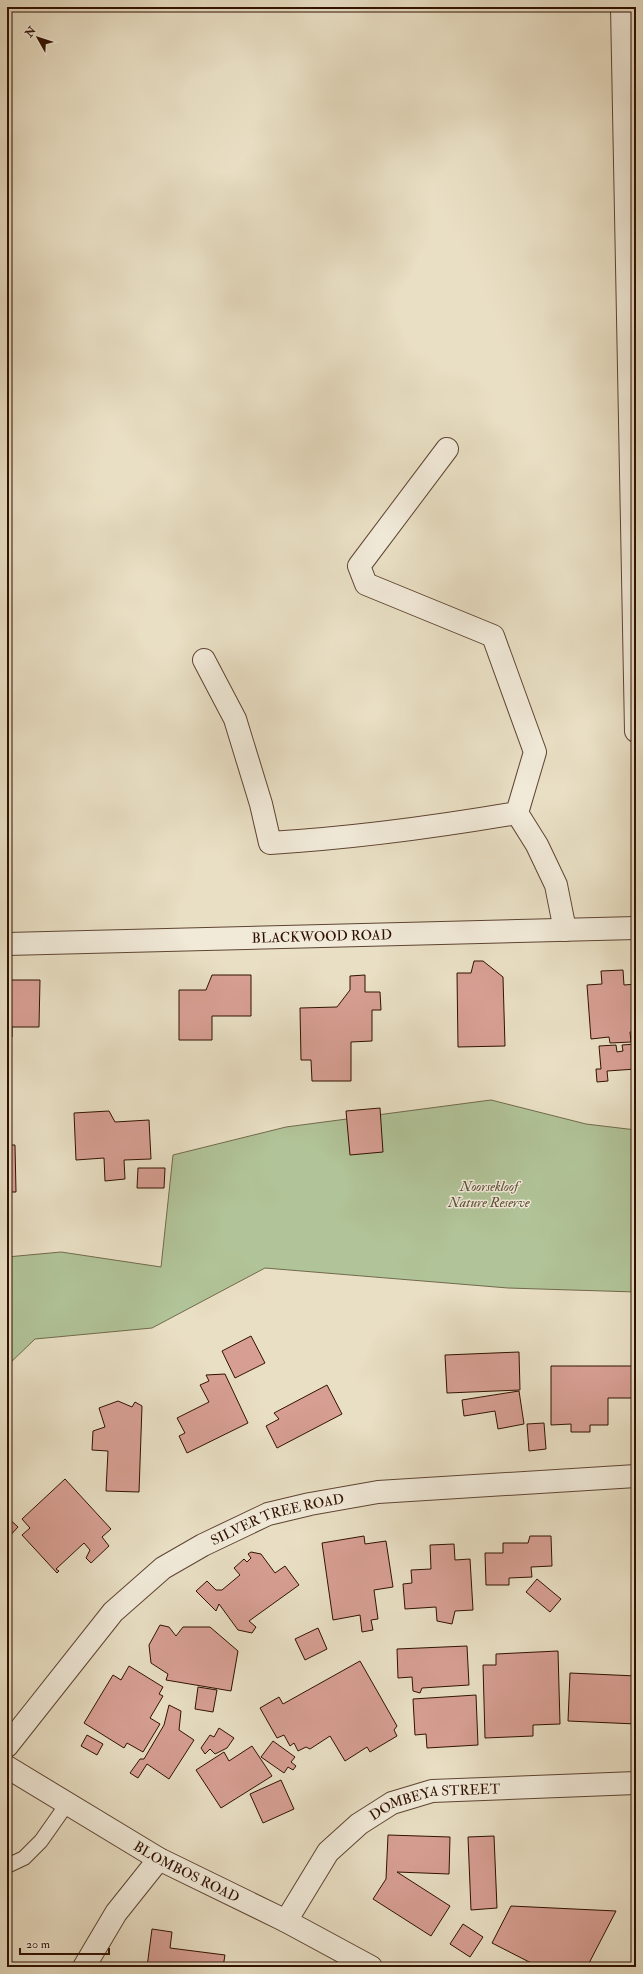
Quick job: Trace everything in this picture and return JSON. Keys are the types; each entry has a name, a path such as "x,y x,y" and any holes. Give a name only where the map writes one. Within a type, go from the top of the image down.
{"street":[{"path":"622,7 636,731"},
{"path":"447,449 359,566 366,584 493,636 535,752 516,813 537,846 556,885 565,930"},
{"path":"204,660 235,719 261,804 270,844 337,839 435,827 516,813"},
{"name":"BLACKWOOD ROAD","path":"7,944 636,928"},
{"name":"SILVER TREE ROAD","path":"7,1746 113,1612 163,1568 203,1545 268,1514 310,1504 378,1492 636,1476"},
{"name":"BLOMBOS ROAD","path":"7,1766 159,1859 286,1921 371,1967"},
{"name":"DOMBEYA STREET","path":"286,1921 328,1852 359,1824 392,1803 432,1791 636,1783"},
{"path":"84,1967 116,1912 159,1859"}],"lane":[{"path":"7,1866 24,1858 41,1840 67,1804"}],"green space":[{"name":"Noorsekloof Nature Reserve","path":"491,1100 586,1124 636,1130 636,1292 508,1288 265,1268 152,1328 35,1339 7,1366 7,1257 61,1252 161,1267 173,1155 286,1127"}],"building":[{"path":"474,961 483,961 503,977 505,1046 458,1047 457,973 471,973"},
{"path":"623,970 624,985 636,984 636,1031 630,1032 631,1042 610,1043 609,1037 591,1039 587,985 602,984 601,971"},
{"path":"212,975 251,975 251,1016 212,1016 212,1040 179,1040 179,990 206,990"},
{"path":"365,975 365,992 380,992 381,1010 372,1010 372,1041 351,1042 351,1081 312,1081 311,1060 301,1060 300,1008 337,1007 350,990 350,976"},
{"path":"7,980 40,980 39,1027 12,1027 12,1037 7,1037"},
{"path":"636,1044 636,1069 607,1071 608,1081 597,1082 596,1069 601,1069 599,1046 616,1045 617,1052 623,1051 622,1045"},
{"path":"380,1108 383,1152 350,1155 346,1111"},
{"path":"109,1111 115,1122 149,1120 151,1159 124,1160 125,1179 105,1181 104,1158 76,1160 74,1113"},
{"path":"7,1145 15,1145 16,1192 7,1192"},
{"path":"138,1168 165,1168 164,1188 137,1188"},
{"path":"251,1336 265,1363 235,1378 222,1351"},
{"path":"519,1352 520,1390 447,1393 445,1355"},
{"path":"551,1366 636,1366 636,1398 608,1398 608,1425 590,1425 590,1432 571,1432 571,1424 551,1425"},
{"path":"225,1374 248,1423 187,1453 179,1436 185,1433 177,1418 209,1402 200,1385 209,1381 206,1375"},
{"path":"327,1385 342,1414 277,1448 266,1426 279,1419 274,1413"},
{"path":"519,1391 524,1424 498,1429 495,1411 464,1416 462,1400"},
{"path":"118,1401 132,1407 135,1402 142,1406 139,1492 106,1491 108,1451 92,1450 93,1431 105,1427 99,1408"},
{"path":"544,1423 546,1449 529,1451 527,1424"},
{"path":"65,1479 111,1529 102,1537 109,1546 91,1563 86,1558 90,1550 84,1543 56,1569 59,1571 57,1573 22,1535 30,1528 22,1519"},
{"path":"7,1517 18,1527 7,1539"},
{"path":"364,1536 365,1544 386,1541 393,1587 374,1590 378,1619 371,1620 373,1630 362,1632 360,1615 333,1620 322,1543"},
{"path":"530,1536 551,1536 552,1566 531,1567 532,1577 509,1578 509,1585 486,1585 485,1553 503,1553 503,1543 528,1543"},
{"path":"454,1544 455,1560 470,1559 473,1610 455,1611 452,1624 437,1621 436,1607 405,1609 403,1584 412,1583 411,1570 431,1569 430,1545"},
{"path":"251,1552 261,1554 275,1573 285,1566 299,1585 249,1621 256,1627 252,1633 238,1630 219,1604 216,1611 196,1591 207,1581 216,1590 222,1590 240,1575 234,1568 244,1559 247,1562 251,1558 248,1554"},
{"path":"537,1579 561,1599 550,1612 526,1592"},
{"path":"160,1625 169,1627 176,1636 183,1627 210,1627 238,1651 231,1691 166,1680 168,1674 151,1663 149,1645"},
{"path":"318,1628 327,1649 305,1660 295,1639"},
{"path":"467,1646 469,1685 422,1688 420,1693 413,1691 412,1677 398,1678 397,1649"},
{"path":"558,1651 560,1724 533,1725 533,1736 485,1738 483,1665 496,1665 496,1654"},
{"path":"360,1661 397,1726 394,1730 397,1736 370,1752 367,1747 345,1761 330,1736 310,1749 306,1747 298,1751 294,1743 290,1746 284,1735 277,1738 260,1708 279,1697 283,1704"},
{"path":"129,1666 163,1687 159,1694 163,1696 150,1718 160,1724 143,1752 127,1743 124,1748 84,1723 113,1675 121,1680"},
{"path":"570,1673 636,1676 636,1724 568,1721"},
{"path":"198,1687 217,1690 213,1712 195,1709"},
{"path":"476,1695 478,1745 427,1748 426,1734 415,1735 413,1699"},
{"path":"169,1705 181,1711 179,1730 194,1740 169,1779 147,1764 138,1778 130,1773 140,1759 144,1759 164,1725"},
{"path":"219,1728 234,1738 227,1748 215,1754 210,1749 205,1754 201,1748 210,1735 214,1737"},
{"path":"87,1735 103,1744 97,1755 81,1746"},
{"path":"273,1741 295,1757 291,1762 296,1766 293,1770 288,1767 284,1773 261,1757"},
{"path":"252,1746 272,1776 221,1808 196,1770 224,1752 229,1761"},
{"path":"281,1780 294,1809 263,1823 250,1794"},
{"path":"388,1835 450,1837 449,1874 397,1872 450,1906 431,1936 373,1899 386,1879"},
{"path":"494,1836 497,1908 471,1910 468,1837"},
{"path":"511,1906 616,1911 587,1967 539,1967 492,1943"},
{"path":"463,1924 483,1937 470,1957 450,1944"},
{"path":"152,1929 172,1932 170,1948 225,1955 223,1967 147,1967"}]}
